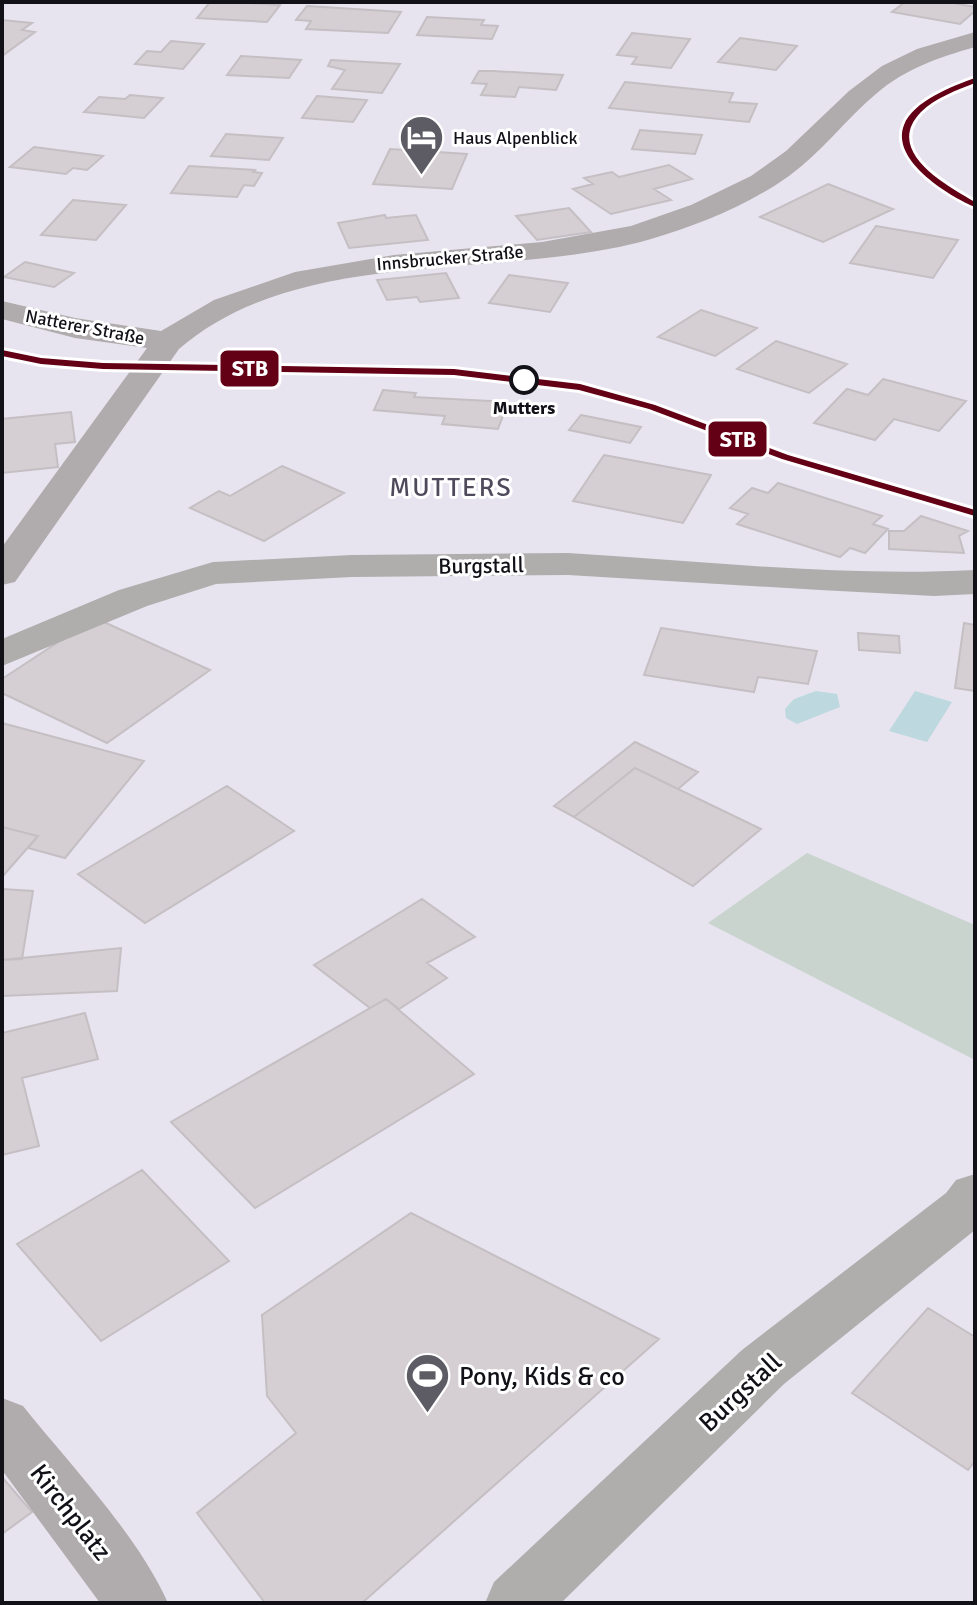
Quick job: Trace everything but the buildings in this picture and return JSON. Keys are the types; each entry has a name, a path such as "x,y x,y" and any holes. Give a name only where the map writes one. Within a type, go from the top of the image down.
{"main road":[{"name":"Innsbrucker Straße","path":"2,574 168,342 201,317 229,304 315,276 407,261 584,244 639,233 676,221 745,189 786,165 881,77 917,58 975,39"},
{"name":"Natterer Straße","path":"2,310 75,328 168,342"},
{"name":"Kirchplatz","path":"2,1424 113,1567 136,1603"}],"street":[{"name":"Burgstall","path":"2,654 133,598 213,573 352,566 568,564 820,579 975,582"},
{"name":"Burgstall","path":"517,1603 763,1367 965,1208 975,1195"}],"shaded area":[{"path":"816,691 837,694 840,707 797,724 786,718 785,709 794,699"},
{"path":"915,691 952,702 927,742 889,731"},
{"path":"807,853 975,925 975,1060 708,923"}],"transit line":[{"name":"STB","path":"975,80 942,94 920,109 908,124 905,140 911,155 925,172 975,205"},
{"name":"STB","path":"2,353 41,361 103,366 454,372 580,387 652,407 785,457 975,513"}],"place":[{"name":"Haus Alpenblick","path":"422,177"},
{"name":"Mutters","path":"524,380"},
{"name":"Pony, Kids & co","path":"428,1415"}],"district":[{"name":"MUTTERS","path":"451,487"}]}
